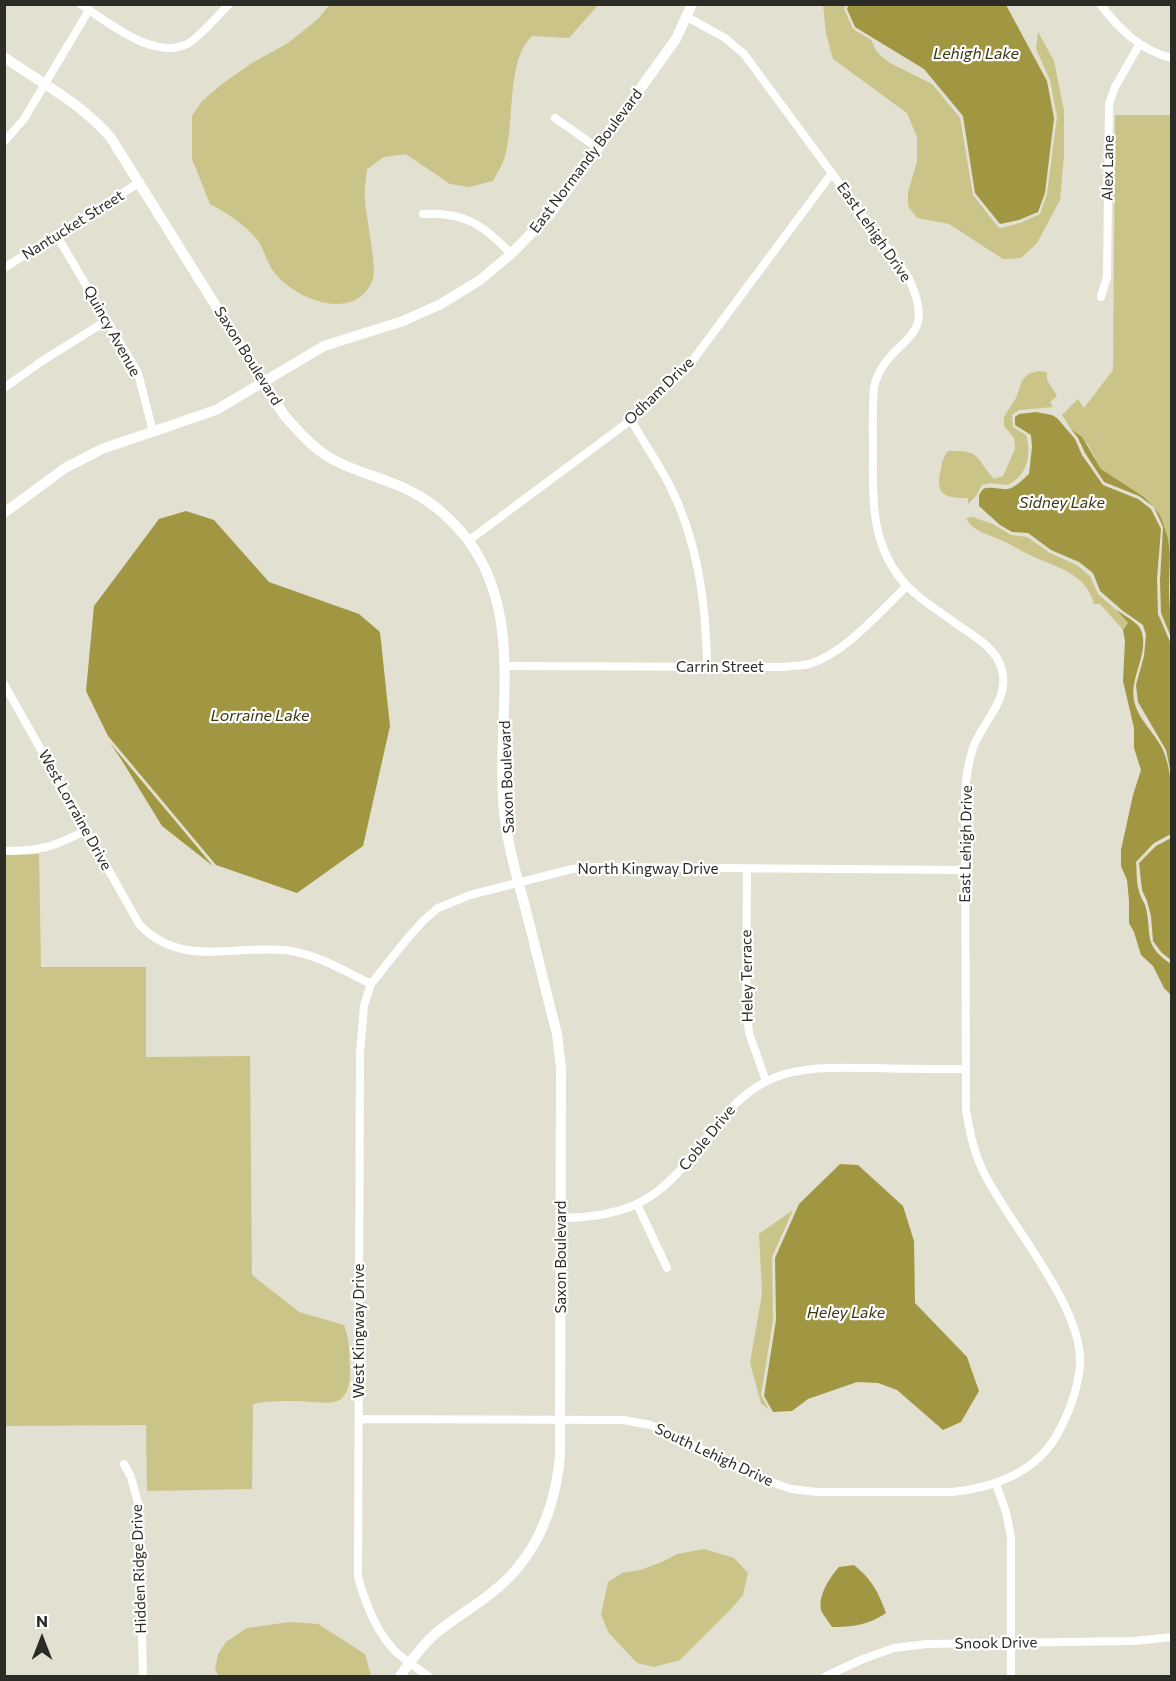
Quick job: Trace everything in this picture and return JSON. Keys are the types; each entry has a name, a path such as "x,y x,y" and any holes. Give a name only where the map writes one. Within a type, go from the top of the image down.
{"main road":[{"name":"East Normandy Boulevard","path":"4,513 65,468 102,449 216,410 324,346 403,321 441,304 480,280 511,254 550,214 676,39 692,4"},
{"name":"Saxon Boulevard","path":"4,57 73,102 97,122 111,138 284,415 311,444 329,458 414,493 446,516 468,541 489,578 497,600 503,633 505,814 519,883 557,1034 561,1068 561,1419 557,1486 549,1511 526,1557 495,1591 434,1635 400,1677"}],"street":[{"path":"80,4 143,43 170,48 189,43 229,4"},
{"path":"1100,4 1139,45 1162,56 1172,58"},
{"path":"4,142 24,119 89,10"},
{"name":"East Lehigh Drive","path":"687,17 725,38 744,54 907,275 916,293 920,313 915,330 878,374 873,402 872,502 877,531 885,553 907,586 983,642 996,656 1002,669 1004,684 1001,697 980,731 967,771 964,1069 966,1110 971,1143 984,1174 1063,1301 1073,1326 1080,1362 1076,1392 1054,1440 1037,1459 1017,1474 996,1484"},
{"name":"Alex Lane","path":"1101,297 1107,278 1109,104 1114,87 1139,45"},
{"path":"555,118 599,149"},
{"name":"Odham Drive","path":"468,541 631,420 687,368 832,173"},
{"name":"Nantucket Street","path":"4,268 140,182"},
{"path":"423,214 443,213 479,226 495,237 511,254"},
{"name":"Quincy Avenue","path":"57,236 138,373 153,432"},
{"path":"4,388 106,321"},
{"path":"631,420 669,485 691,538 703,588 707,667"},
{"name":"Carrin Street","path":"504,666 781,667 807,664 841,648 907,586"},
{"name":"West Lorraine Drive","path":"4,684 139,924 148,934 159,942 189,951 288,951 307,954 371,984"},
{"path":"4,851 34,851 56,846 87,830"},
{"name":"North Kingway Drive","path":"371,984 406,940 438,908 470,895 572,869 595,867 965,870"},
{"name":"Heley Terrace","path":"747,868 746,1003 749,1033 766,1081"},
{"name":"West Kingway Drive","path":"371,984 360,1027 358,1577 364,1599 377,1625 394,1649 428,1677"},
{"name":"Coble Drive","path":"561,1218 591,1218 625,1210 673,1180 729,1109 766,1081 792,1072 824,1068 964,1069"},
{"path":"637,1204 667,1268"},
{"name":"South Lehigh Drive","path":"359,1419 623,1420 651,1425 768,1481 791,1489 817,1492 952,1492 996,1484"},
{"name":"Hidden Ridge Drive","path":"124,1464 139,1507 143,1677"},
{"path":"996,1484 1006,1512 1011,1537 1011,1677"},
{"name":"Snook Drive","path":"826,1677 863,1659 894,1648 927,1644 1134,1641 1172,1637"}],"shaded area":[{"path":"330,4 598,5 569,38 532,36 524,47 518,60 512,92 505,156 493,181 469,187 450,184 406,154 384,157 367,169 365,197 374,264 373,279 365,293 354,301 340,304 311,299 296,292 284,282 271,268 254,236 234,218 210,204 192,159 192,116 202,101 252,63 288,43 318,19"},
{"path":"823,5 845,5 844,9 853,29 871,40 877,52 888,62 932,84 960,118 973,195 1001,228 1040,214 1047,194 1057,117 1050,80 1036,49 1038,32 1054,61 1064,111 1064,156 1060,200 1037,243 1021,258 1003,259 949,224 917,218 908,206 908,192 917,162 917,137 907,113 833,59 826,33"},
{"path":"1115,115 1171,115 1171,608 1170,554 1168,538 1161,517 1144,497 1101,469 1088,445 1071,429 1062,415 1078,399 1084,408 1113,370"},
{"path":"1038,371 1047,372 1047,380 1057,396 1050,402 1053,407 1019,410 1012,415 1013,427 1026,435 1028,442 1028,457 1023,471 1007,485 991,483 982,485 968,504 968,498 945,494 939,481 942,462 948,451 972,454 980,460 994,479 1003,476 1015,449 1014,438 1004,426 1004,417 1016,398 1022,381 1028,374"},
{"path":"972,517 993,524 1011,535 1027,537 1050,553 1077,565 1090,576 1098,594 1124,617 1128,624 1123,630 1100,604 1094,604 1085,586 1070,573 977,530 966,518"},
{"path":"39,854 41,967 146,967 146,1057 250,1056 252,1275 299,1312 344,1325 349,1347 350,1370 349,1384 341,1399 326,1403 285,1401 253,1404 252,1489 147,1491 146,1425 5,1426 5,855"},
{"path":"793,1210 772,1257 773,1320 761,1395 769,1410 761,1403 750,1363 762,1294 759,1234"},
{"path":"704,1549 734,1558 748,1573 743,1595 680,1660 654,1667 637,1663 608,1632 601,1614 608,1582 622,1573 640,1570 677,1554"},
{"path":"290,1622 318,1624 365,1654 371,1676 219,1676 215,1670 218,1654 226,1642 247,1628"}],"water":[{"name":"Lehigh Lake","path":"849,4 1006,5 1047,81 1054,118 1045,193 1038,212 1019,220 1000,224 975,193 963,116 924,69 855,27 847,9"},
{"name":"Sidney Lake","path":"1036,412 1057,418 1075,439 1082,455 1103,485 1138,499 1151,509 1161,529 1157,579 1158,614 1171,644 1171,774 1166,750 1138,702 1136,685 1144,656 1146,635 1143,625 1100,591 1093,573 1079,562 1051,550 1028,533 1012,532 1000,525 979,506 979,495 983,489 1008,489 1017,485 1029,474 1031,435 1015,425 1015,417 1019,414"},
{"path":"1071,429 1082,437 1101,469 1144,497 1154,507 1139,496 1104,482"},
{"path":"1154,507 1161,517 1168,538 1171,637 1161,613 1163,527"},
{"name":"Lorraine Lake","path":"186,511 214,520 269,582 359,614 380,632 390,726 363,846 297,893 216,865 108,736 86,691 94,606 159,519"},
{"path":"1116,609 1141,629 1143,650 1134,683 1134,700 1142,719 1159,742 1169,768 1172,801 1171,834 1154,843 1136,862 1138,888 1146,908 1152,945 1171,964 1171,995 1164,988 1153,966 1141,955 1129,923 1127,880 1121,866 1121,850 1141,770 1134,748 1134,728 1123,681 1125,641 1123,630 1128,623"},
{"path":"110,743 213,866 162,826"},
{"path":"1171,838 1171,960 1153,941 1151,916 1142,890 1139,863 1156,846"},
{"name":"Heley Lake","path":"840,1164 858,1165 903,1206 914,1241 915,1303 967,1357 979,1391 961,1422 943,1430 897,1390 878,1383 857,1382 808,1399 792,1411 773,1412 764,1396 776,1320 775,1258 799,1204"},
{"path":"854,1565 874,1586 886,1613 860,1624 832,1627 821,1610 823,1592 839,1567"}]}
